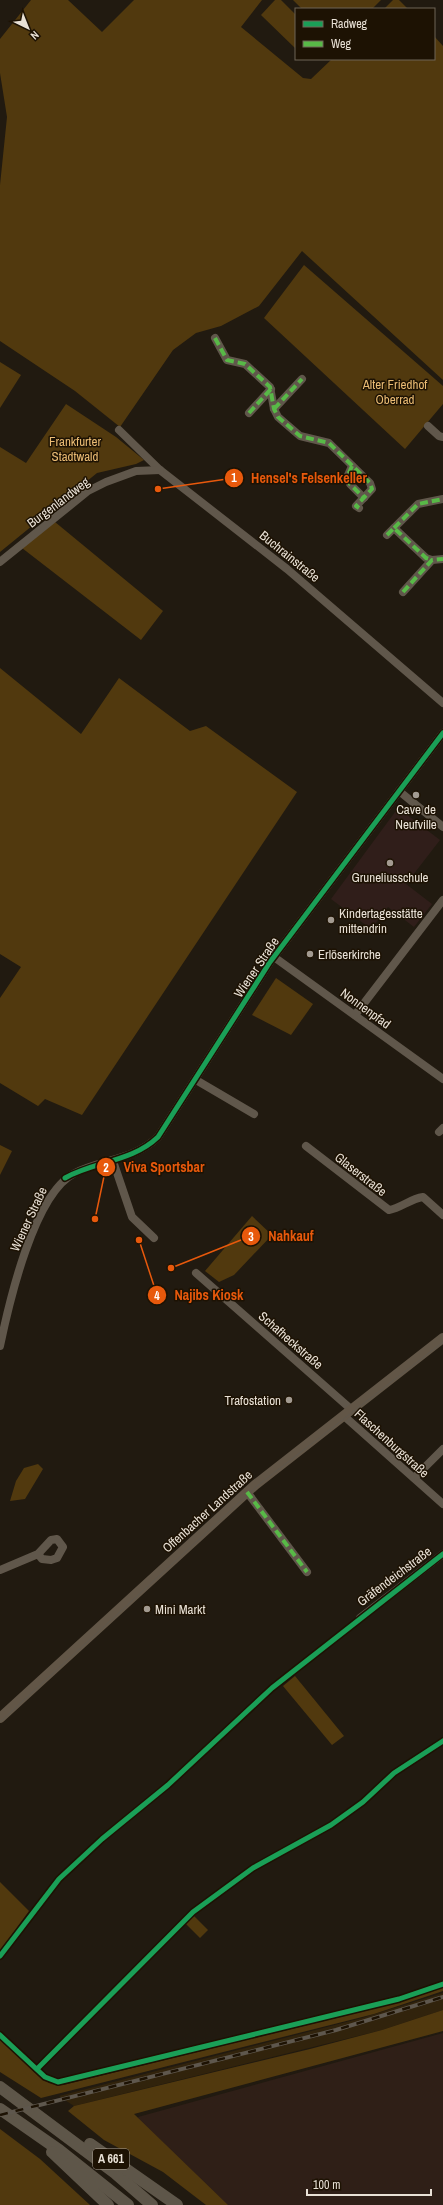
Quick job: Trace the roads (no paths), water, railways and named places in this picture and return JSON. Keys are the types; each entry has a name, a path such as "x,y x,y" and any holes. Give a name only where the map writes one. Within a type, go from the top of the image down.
{"highway":[{"name":"A 661","path":"0,2087 115,2173 152,2205"},
{"name":"A 661","path":"0,2109 32,2130 128,2205"},
{"name":"A 661","path":"42,2117 92,2146 177,2205"},
{"name":"A 661","path":"32,2130 61,2162 108,2205"}],"main road":[{"name":"Offenbacher Landstraße","path":"0,1718 247,1492 443,1338"}],"street":[{"path":"215,338 225,358 230,362 245,364 270,386 274,409 278,417 300,436 329,443 370,483 372,489 356,506 359,508"},
{"path":"274,409 302,379"},
{"path":"249,413 271,389"},
{"path":"428,426 439,436 443,437"},
{"name":"Buchrainstraße","path":"119,430 160,470 288,569 443,703"},
{"path":"352,466 348,475 350,484 364,498"},
{"name":"Burgenlandweg","path":"0,562 88,491 106,482 136,471 160,470"},
{"path":"387,535 418,504 443,499"},
{"path":"394,528 426,558 432,560 443,558"},
{"path":"404,592 432,560"},
{"name":"Wiener Straße","path":"0,1346 23,1256 47,1204 57,1187 65,1178 76,1172 138,1152 158,1137 274,957 443,733"},
{"path":"399,791 443,827"},
{"path":"355,1015 443,900"},
{"name":"Nonnenpfad","path":"274,957 443,1079"},
{"path":"196,1080 254,1114"},
{"name":"Glaserstraße","path":"306,1146 389,1210 394,1209 413,1198 423,1197 443,1215"},
{"path":"113,1161 132,1217 154,1238"},
{"name":"Schafheckstraße","path":"196,1273 348,1413"},
{"name":"Flaschenburgstraße","path":"348,1413 414,1478 443,1504"},
{"path":"414,1478 443,1450"},
{"path":"247,1492 307,1572"},
{"path":"0,1570 38,1554"},
{"name":"Gräfendeichstraße","path":"360,1618 443,1554"}],"tram line":[{"path":"0,1722 257,1486 443,1342"}],"railway":[{"path":"0,2115 336,2030 443,1997"}],"place":[{"name":"Hensel's Felsenkeller","path":"158,489"},
{"name":"Cave de Neufville","path":"416,795"},
{"name":"Gruneliusschule","path":"390,863"},
{"name":"Kindertagesstätte mittendrin","path":"331,920"},
{"name":"Erlöserkirche","path":"310,954"},
{"name":"Viva Sportsbar","path":"95,1219"},
{"name":"Najibs Kiosk","path":"139,1240"},
{"name":"Nahkauf","path":"171,1268"},
{"name":"Trafostation","path":"289,1400"},
{"name":"Mini Markt","path":"147,1609"}],"park label":[{"name":"Alter Friedhof Oberrad","path":"395,392"},
{"name":"Frankfurter Stadtwald","path":"75,448"}]}
